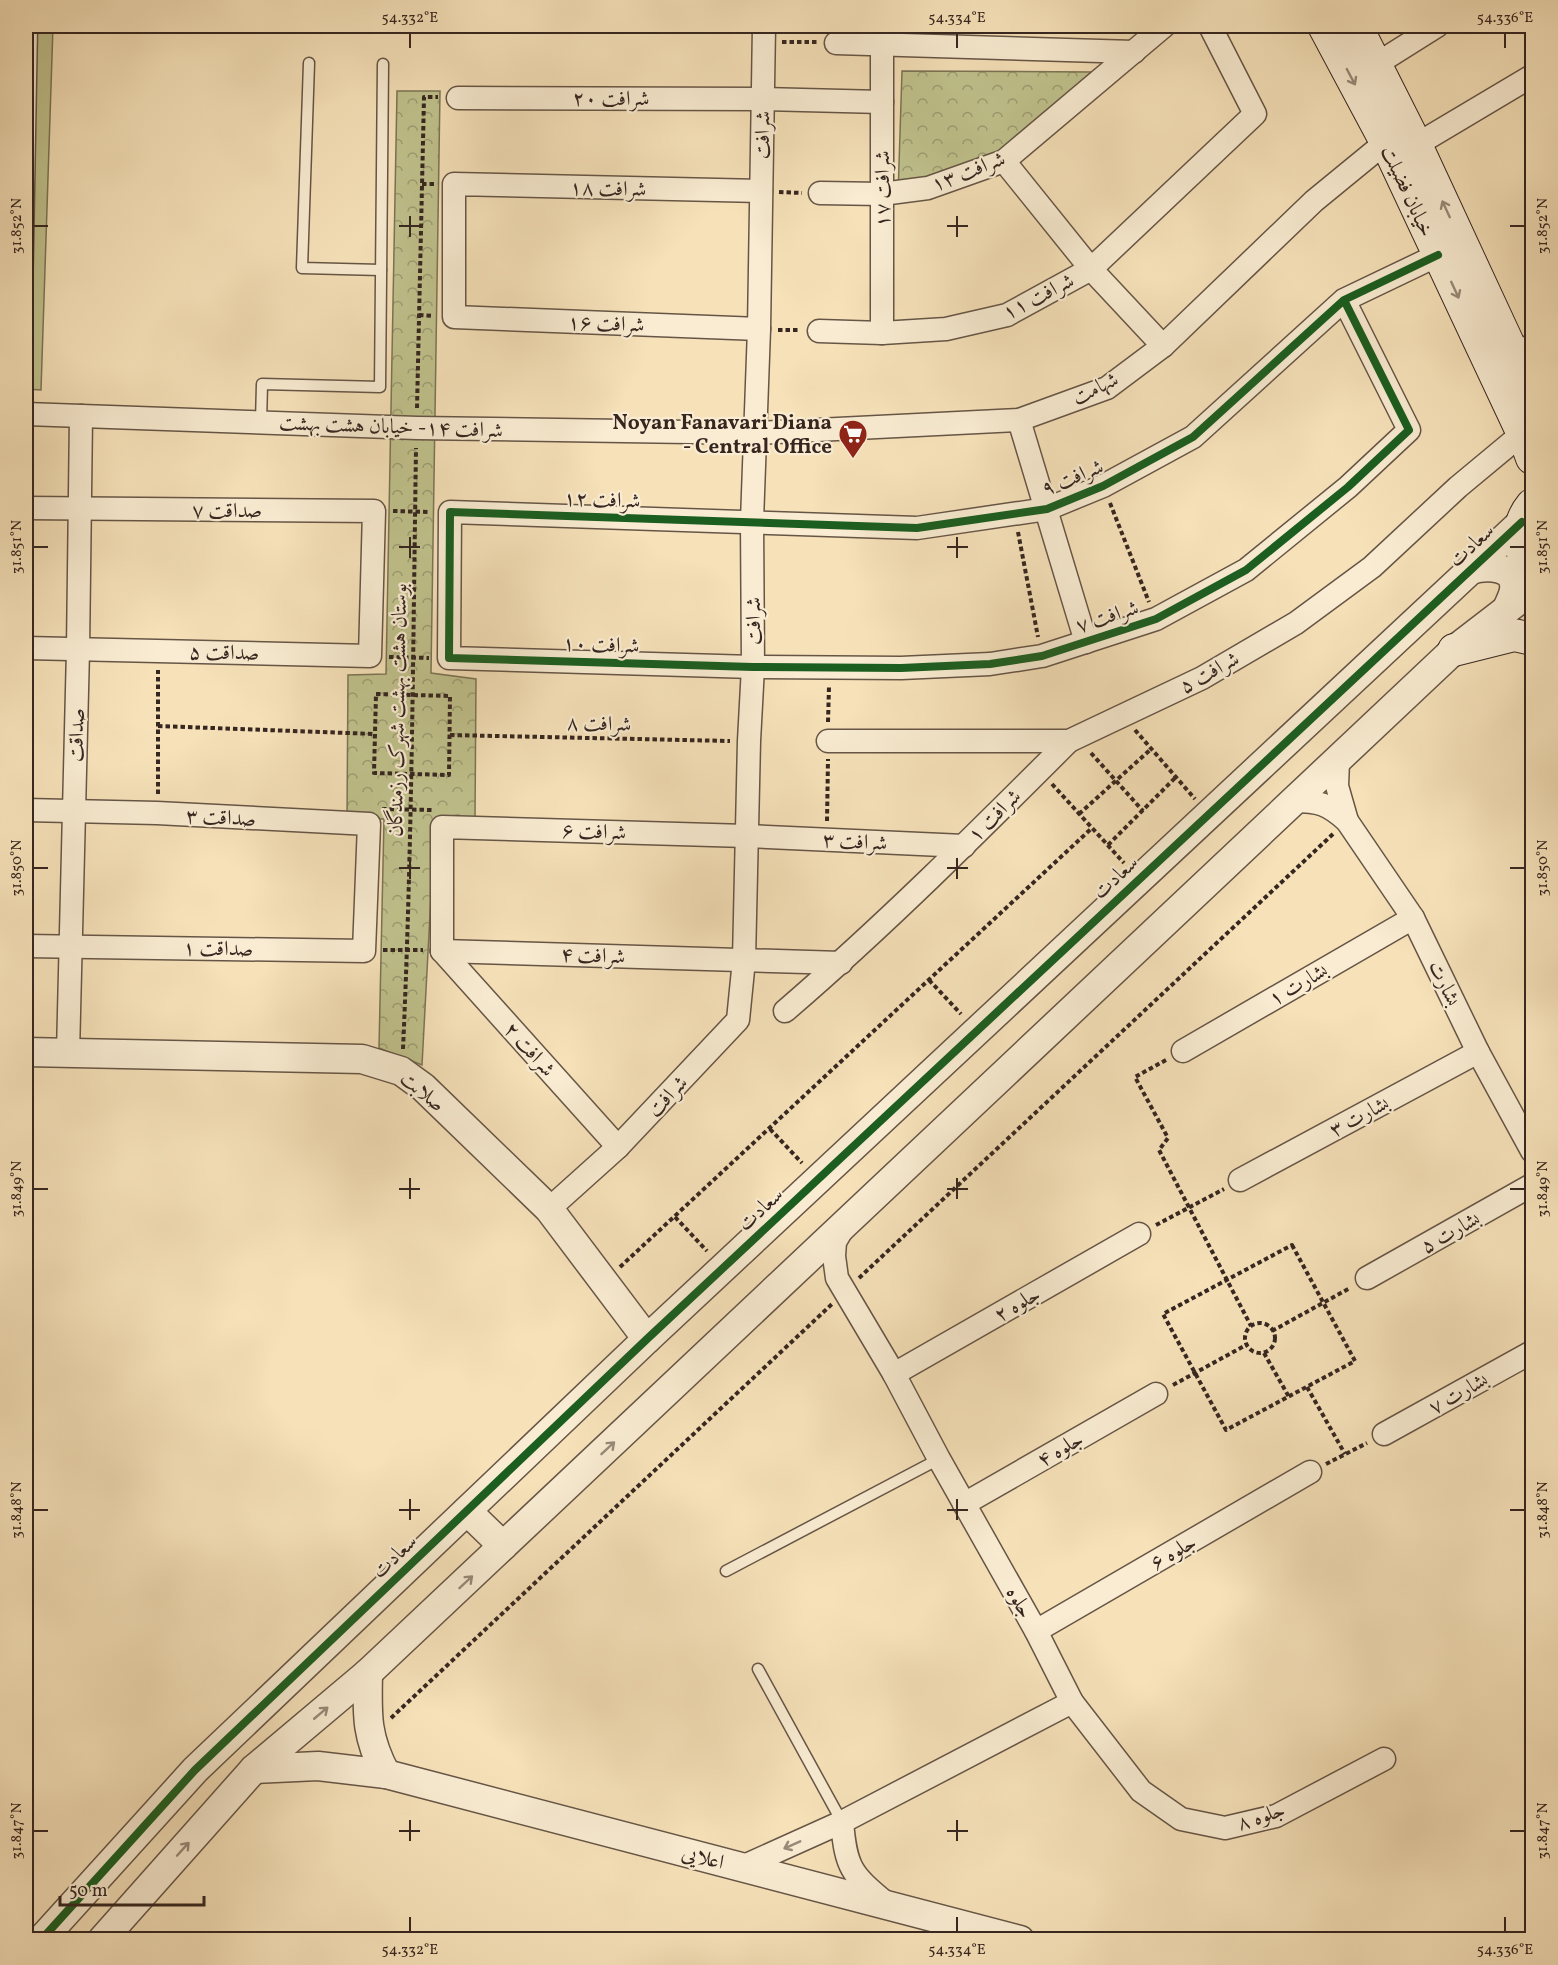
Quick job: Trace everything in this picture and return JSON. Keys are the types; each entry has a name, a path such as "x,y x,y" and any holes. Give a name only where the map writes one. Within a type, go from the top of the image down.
{"main road":[{"name":"خیابان فضیلت","path":"1324,26 1401,144 1523,351 1533,395"},
{"name":"خیابان فضیلت","path":"1356,26 1375,65 1438,255 1528,445"},
{"path":"1527,513 1520,536 1521,549 1533,567"},
{"path":"1454,650 1514,635 1533,639"}],"street":[{"name":"شرافت ۱۳","path":"820,194 882,194 928,188 1004,161 1164,26"},
{"name":"شرافت ۱۱","path":"819,331 882,333 946,329 1007,315 1091,269 1255,114 1210,26"},
{"path":"1375,65 1437,26"},
{"name":"شرافت","path":"549,1209 618,1147 738,1020 744,960 746,836 753,667 752,521 759,329 764,33"},
{"path":"836,43 882,35 1134,52"},
{"name":"شرافت ۱۷","path":"882,35 882,333"},
{"name":"شهامت","path":"756,433 1019,420 1107,388 1163,346 1314,201 1401,144 1533,76"},
{"name":"شرافت ۲۰","path":"458,98 763,99 882,102"},
{"path":"1004,161 1091,269 1163,346"},
{"name":"شرافت ۱۸","path":"454,317 454,184 761,191"},
{"name":"شرافت ۹","path":"752,521 917,528 1047,509 1103,486 1193,437 1344,300 1438,255"},
{"name":"شرافت ۷","path":"753,667 900,668 990,664 1042,656 1156,619 1246,570 1348,487 1409,430 1344,300"},
{"name":"شرافت ۱۶","path":"454,317 759,329"},
{"name":"شرافت ۱۴- خیابان هشت بهشت","path":"26,414 417,428 756,433"},
{"name":"صداقت","path":"68,1053 81,416"},
{"path":"1019,420 1086,642"},
{"name":"شرافت ۵","path":"828,741 1069,741 1202,678 1296,622 1372,567 1458,487 1528,445"},
{"name":"صداقت ۷","path":"26,508 374,511"},
{"path":"370,656 374,511"},
{"path":"448,657 450,512"},
{"name":"شرافت ۱۲","path":"450,512 752,521"},
{"name":"سعادت","path":"36,1933 195,1770 647,1339 1470,570 1527,513"},
{"path":"1470,570 1491,567 1509,573 1513,580 1514,591 1507,609"},
{"path":"102,1940 254,1769 368,1673 1454,650 1533,590"},
{"name":"صداقت ۵","path":"26,648 370,656"},
{"name":"شرافت ۱۰","path":"448,657 753,667"},
{"name":"شرافت ۱","path":"785,1011 841,963 964,846 1069,741"},
{"path":"1347,820 1337,786 1338,761 1350,748"},
{"path":"1294,801 1314,801 1331,807 1347,820"},
{"name":"صداقت ۳","path":"26,810 157,813 369,824"},
{"name":"بشارت","path":"1347,820 1413,918 1478,1052 1533,1151"},
{"path":"364,951 369,824"},
{"path":"442,827 442,951"},
{"name":"شرافت ۶","path":"442,827 746,836"},
{"name":"شرافت ۳","path":"746,836 964,846"},
{"name":"بشارت ۱","path":"1183,1051 1413,918"},
{"name":"صداقت ۱","path":"26,946 364,951"},
{"name":"شرافت ۴","path":"442,951 744,960"},
{"name":"شرافت ۲","path":"442,951 618,1147"},
{"path":"744,960 841,963"},
{"name":"صلابت","path":"26,1052 362,1059 401,1071 423,1087 549,1209 647,1339"},
{"name":"بشارت ۳","path":"1240,1180 1478,1052"},
{"name":"بشارت ۵","path":"1367,1278 1533,1185"},
{"path":"794,1272 807,1270 837,1278 835,1242 845,1224"},
{"name":"جلوه ۲","path":"894,1374 1139,1234"},
{"name":"جلوه","path":"837,1278 894,1374 1036,1631 1072,1702"},
{"name":"بشارت ۷","path":"1384,1434 1533,1352"},
{"name":"جلوه ۴","path":"964,1504 1156,1394"},
{"name":"جلوه ۶","path":"1036,1631 1310,1472"},
{"path":"467,1511 503,1546"},
{"path":"368,1673 367,1718 374,1751 386,1774"},
{"path":"742,1867 842,1822 1072,1702"},
{"name":"جلوه ۸","path":"1072,1702 1141,1791 1181,1819 1225,1828 1276,1816 1384,1759"},
{"name":"اعلایی","path":"254,1769 318,1766 386,1774 1020,1940"},
{"path":"842,1822 845,1854 858,1880 888,1905"}],"lane":[{"path":"26,352 32,26"},
{"path":"309,63 302,268 381,270"},
{"path":"261,422 262,384 380,387 383,64"},
{"path":"726,1571 939,1459"},
{"path":"758,1669 842,1822"}],"path":[{"path":"764,33 836,43"},
{"path":"761,191 820,194"},
{"path":"759,329 819,331"},
{"path":"1103,486 1156,619"},
{"path":"374,511 450,512"},
{"path":"1015,514 1042,656"},
{"path":"157,813 158,651"},
{"path":"370,656 448,657"},
{"path":"376,694 450,696 448,775 374,773 375,734 376,694"},
{"path":"1123,716 1208,815"},
{"path":"158,726 375,734"},
{"path":"1069,741 1085,747 1143,811"},
{"path":"1079,814 1151,749"},
{"path":"1039,770 1139,879"},
{"path":"1108,845 1176,777"},
{"path":"369,824 374,809 438,811 442,827"},
{"path":"604,1282 1092,828"},
{"path":"364,951 408,949 442,951"},
{"path":"929,980 977,1031"},
{"path":"1183,1051 1135,1077 1168,1138 1159,1150 1251,1326"},
{"path":"770,1129 817,1180"},
{"path":"1139,1234 1240,1180"},
{"path":"675,1216 723,1269"},
{"path":"1292,1245 1355,1361 1226,1430 1163,1314 1226,1281 1292,1245"},
{"path":"1272,1331 1367,1278"},
{"path":"1261,1323 1270,1327 1272,1331 1275,1336 1273,1347 1264,1353 1254,1352 1246,1345 1245,1335 1251,1326 1261,1323"},
{"path":"1156,1394 1246,1345"},
{"path":"1264,1353 1289,1397"},
{"path":"1307,1387 1345,1454"},
{"path":"1310,1472 1384,1434"}],"green space":[{"path":"26,26 53,26 41,390 26,389"},
{"path":"902,71 1092,72 1004,155 898,196"},
{"path":"397,91 440,91 431,673 476,679 475,819 435,821 422,1065 379,1048 384,819 347,819 348,675 386,674"}],"cycle path":[{"path":"1344,300 1409,430 1348,487 1246,570 1156,619 1042,656 990,664 901,668 753,667 449,658 450,512 917,528 1047,509 1103,486 1193,437 1344,300 1438,255"},
{"path":"41,1940 195,1770 647,1339 1522,522"}],"place":[{"name":"Noyan Fanavari Diana - Central Office","path":"853,460"}]}
